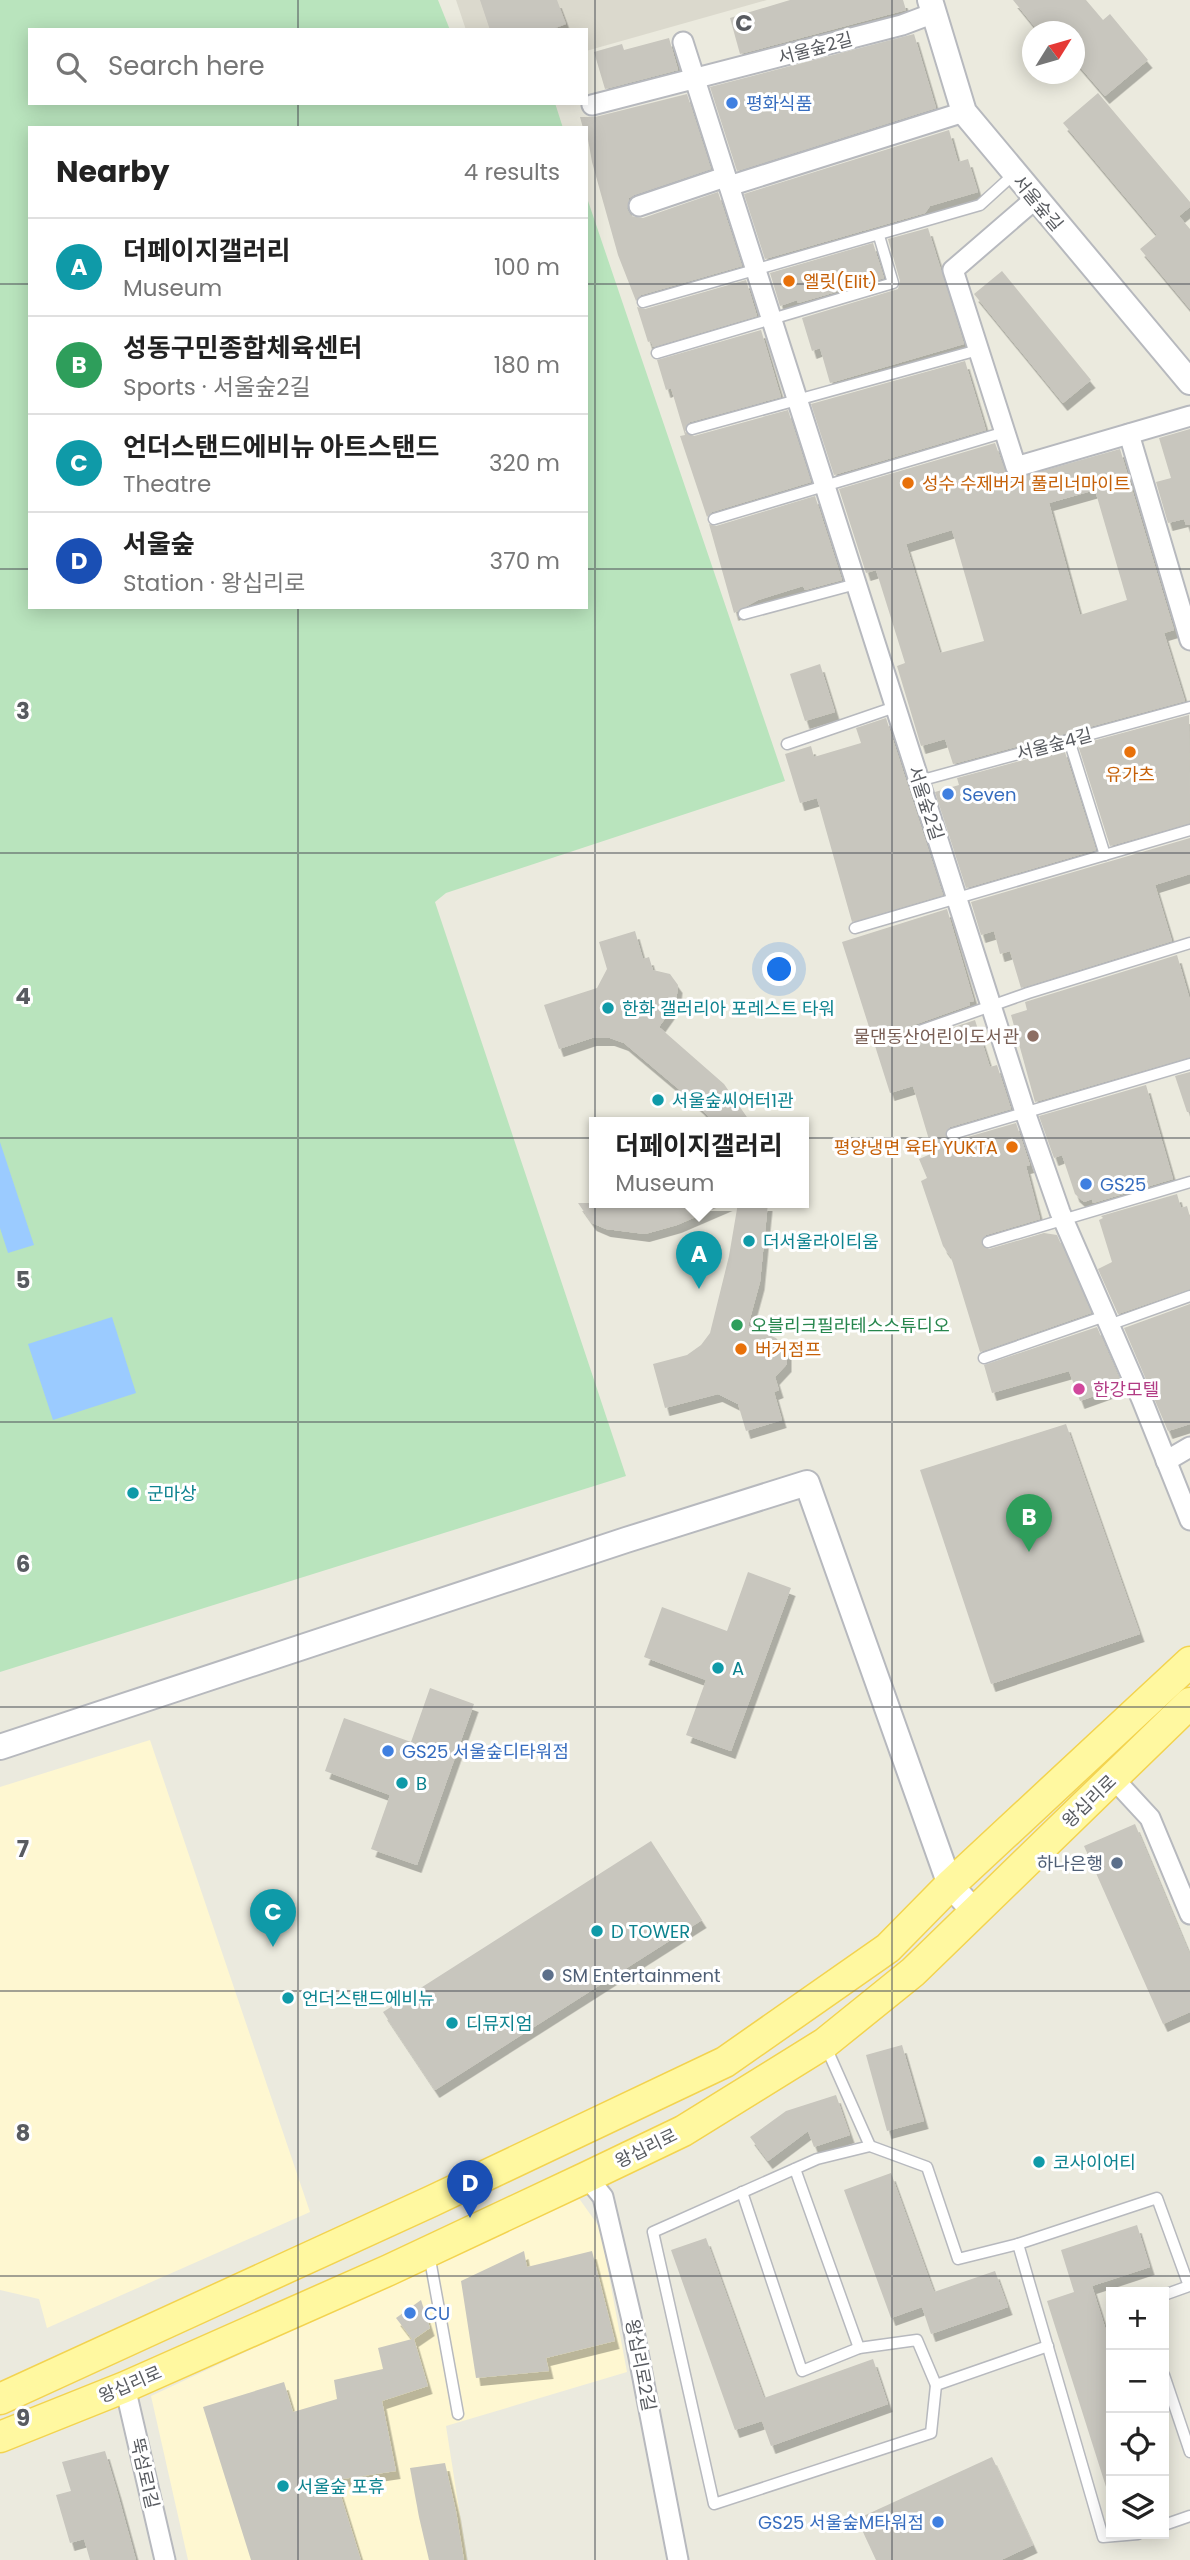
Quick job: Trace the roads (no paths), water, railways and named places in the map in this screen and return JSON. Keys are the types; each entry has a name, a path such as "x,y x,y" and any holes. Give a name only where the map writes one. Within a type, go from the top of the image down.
{"main road":[{"name":"왕십리로","path":"0,2399 432,2201 725,2062 887,1948 950,1885 1190,1662"},
{"name":"왕십리로","path":"0,2437 125,2387 429,2250 683,2131 825,2043 913,1972 1190,1703"}],"street":[{"name":"서울숲2길","path":"592,105 902,25 932,6"},
{"name":"서울숲길","path":"932,6 964,112 1034,200 1190,382"},
{"path":"683,42 695,80"},
{"name":"서울숲2길","path":"695,80 1025,1112 1063,1220 1190,1520"},
{"path":"639,206 964,112"},
{"path":"1034,200 953,271 1016,467 1190,416"},
{"path":"1129,434 1190,640"},
{"path":"1166,1461 1190,1447"},
{"path":"0,1747 626,1540 807,1483 950,1885 975,1912"},
{"path":"1113,1778 1150,1818 1190,1914"},
{"name":"왕십리로2길","path":"587,2177 603,2197 613,2237 678,2560"},
{"name":"뚝섬로1길","path":"125,2387 165,2560"}],"lane":[{"path":"643,302 980,205 1014,174"},
{"path":"657,353 893,283 879,236"},
{"path":"692,429 978,350"},
{"path":"714,519 1005,432"},
{"path":"744,614 856,584"},
{"path":"787,744 895,707"},
{"name":"서울숲4길","path":"919,780 1190,707"},
{"path":"1069,740 1105,855"},
{"path":"855,928 1190,830"},
{"path":"914,1033 1190,943"},
{"path":"952,1134 1190,1064"},
{"path":"988,1242 1190,1182"},
{"path":"984,1358 1190,1296"},
{"path":"825,2043 870,2146"},
{"path":"742,2192 802,2371 859,2348 917,2340 936,2385 931,2433 714,2504 653,2232 742,2192 817,2159 870,2146 927,2167 958,2259 1018,2244 1157,2198 1189,2286 1169,2293"},
{"path":"795,2169 859,2348"},
{"path":"1018,2244 1102,2537 1106,2537"},
{"path":"429,2250 458,2414"},
{"path":"936,2385 1048,2346"},
{"path":"1169,2390 1190,2452"},
{"path":"1169,2523 1190,2515"}],"water":[{"path":"0,1142 34,1245 8,1253 0,1228"},
{"path":"112,1317 136,1393 53,1420 28,1344"}],"place":[{"name":"평화식품","path":"732,103"},
{"name":"엘릿(Elit)","path":"789,281"},
{"name":"성수 수제버거 풀리너마이트","path":"908,483"},
{"name":"유가츠","path":"1130,752"},
{"name":"Seven","path":"948,794"},
{"name":"한화 갤러리아 포레스트 타워","path":"608,1008"},
{"name":"물댄동산어린이도서관","path":"1033,1036"},
{"name":"서울숲씨어터1관","path":"658,1100"},
{"name":"평양냉면 육타 YUKTA","path":"1012,1147"},
{"name":"GS25","path":"1086,1184"},
{"name":"더서울라이티움","path":"749,1241"},
{"name":"더페이지갤러리","path":"699,1289"},
{"name":"오블리크필라테스스튜디오","path":"737,1325"},
{"name":"버거점프","path":"741,1349"},
{"name":"한강모텔","path":"1079,1389"},
{"name":"군마상","path":"133,1493"},
{"name":"성동구민종합체육센터","path":"1029,1552"},
{"name":"A","path":"718,1668"},
{"name":"GS25 서울숲디타워점","path":"388,1751"},
{"name":"B","path":"402,1783"},
{"name":"하나은행","path":"1117,1863"},
{"name":"D TOWER","path":"597,1931"},
{"name":"언더스탠드에비뉴 아트스탠드","path":"273,1947"},
{"name":"SM Entertainment","path":"548,1975"},
{"name":"언더스탠드에비뉴","path":"288,1998"},
{"name":"디뮤지엄","path":"452,2023"},
{"name":"코사이어티","path":"1039,2162"},
{"name":"서울숲","path":"470,2218"},
{"name":"CU","path":"410,2313"},
{"name":"서울숲 포휴","path":"283,2486"},
{"name":"GS25 서울숲M타워점","path":"938,2522"}]}
